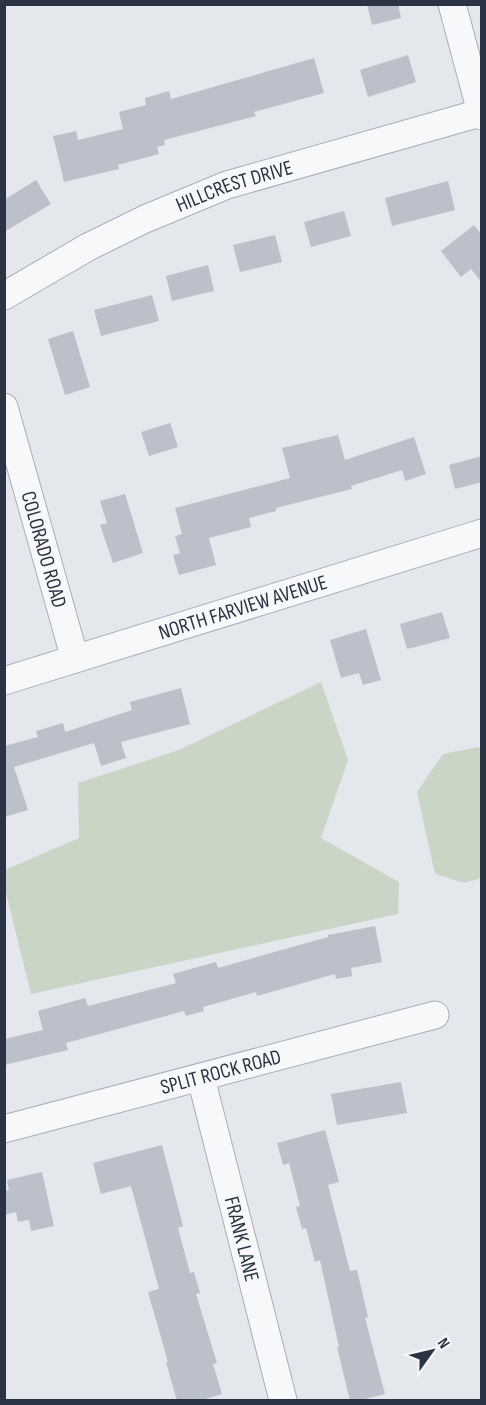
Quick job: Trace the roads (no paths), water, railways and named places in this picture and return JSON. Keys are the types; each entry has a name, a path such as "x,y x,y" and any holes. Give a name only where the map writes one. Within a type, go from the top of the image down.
{"street":[{"path":"452,4 472,40 481,115"},
{"name":"HILLCREST DRIVE","path":"4,296 88,247 145,219 226,185 481,115"},
{"name":"COLORADO ROAD","path":"4,407 75,659"},
{"name":"NORTH FARVIEW AVENUE","path":"4,681 482,533"},
{"name":"SPLIT ROCK ROAD","path":"4,1129 435,1015"},
{"name":"FRANK LANE","path":"201,1078 283,1401"}]}
